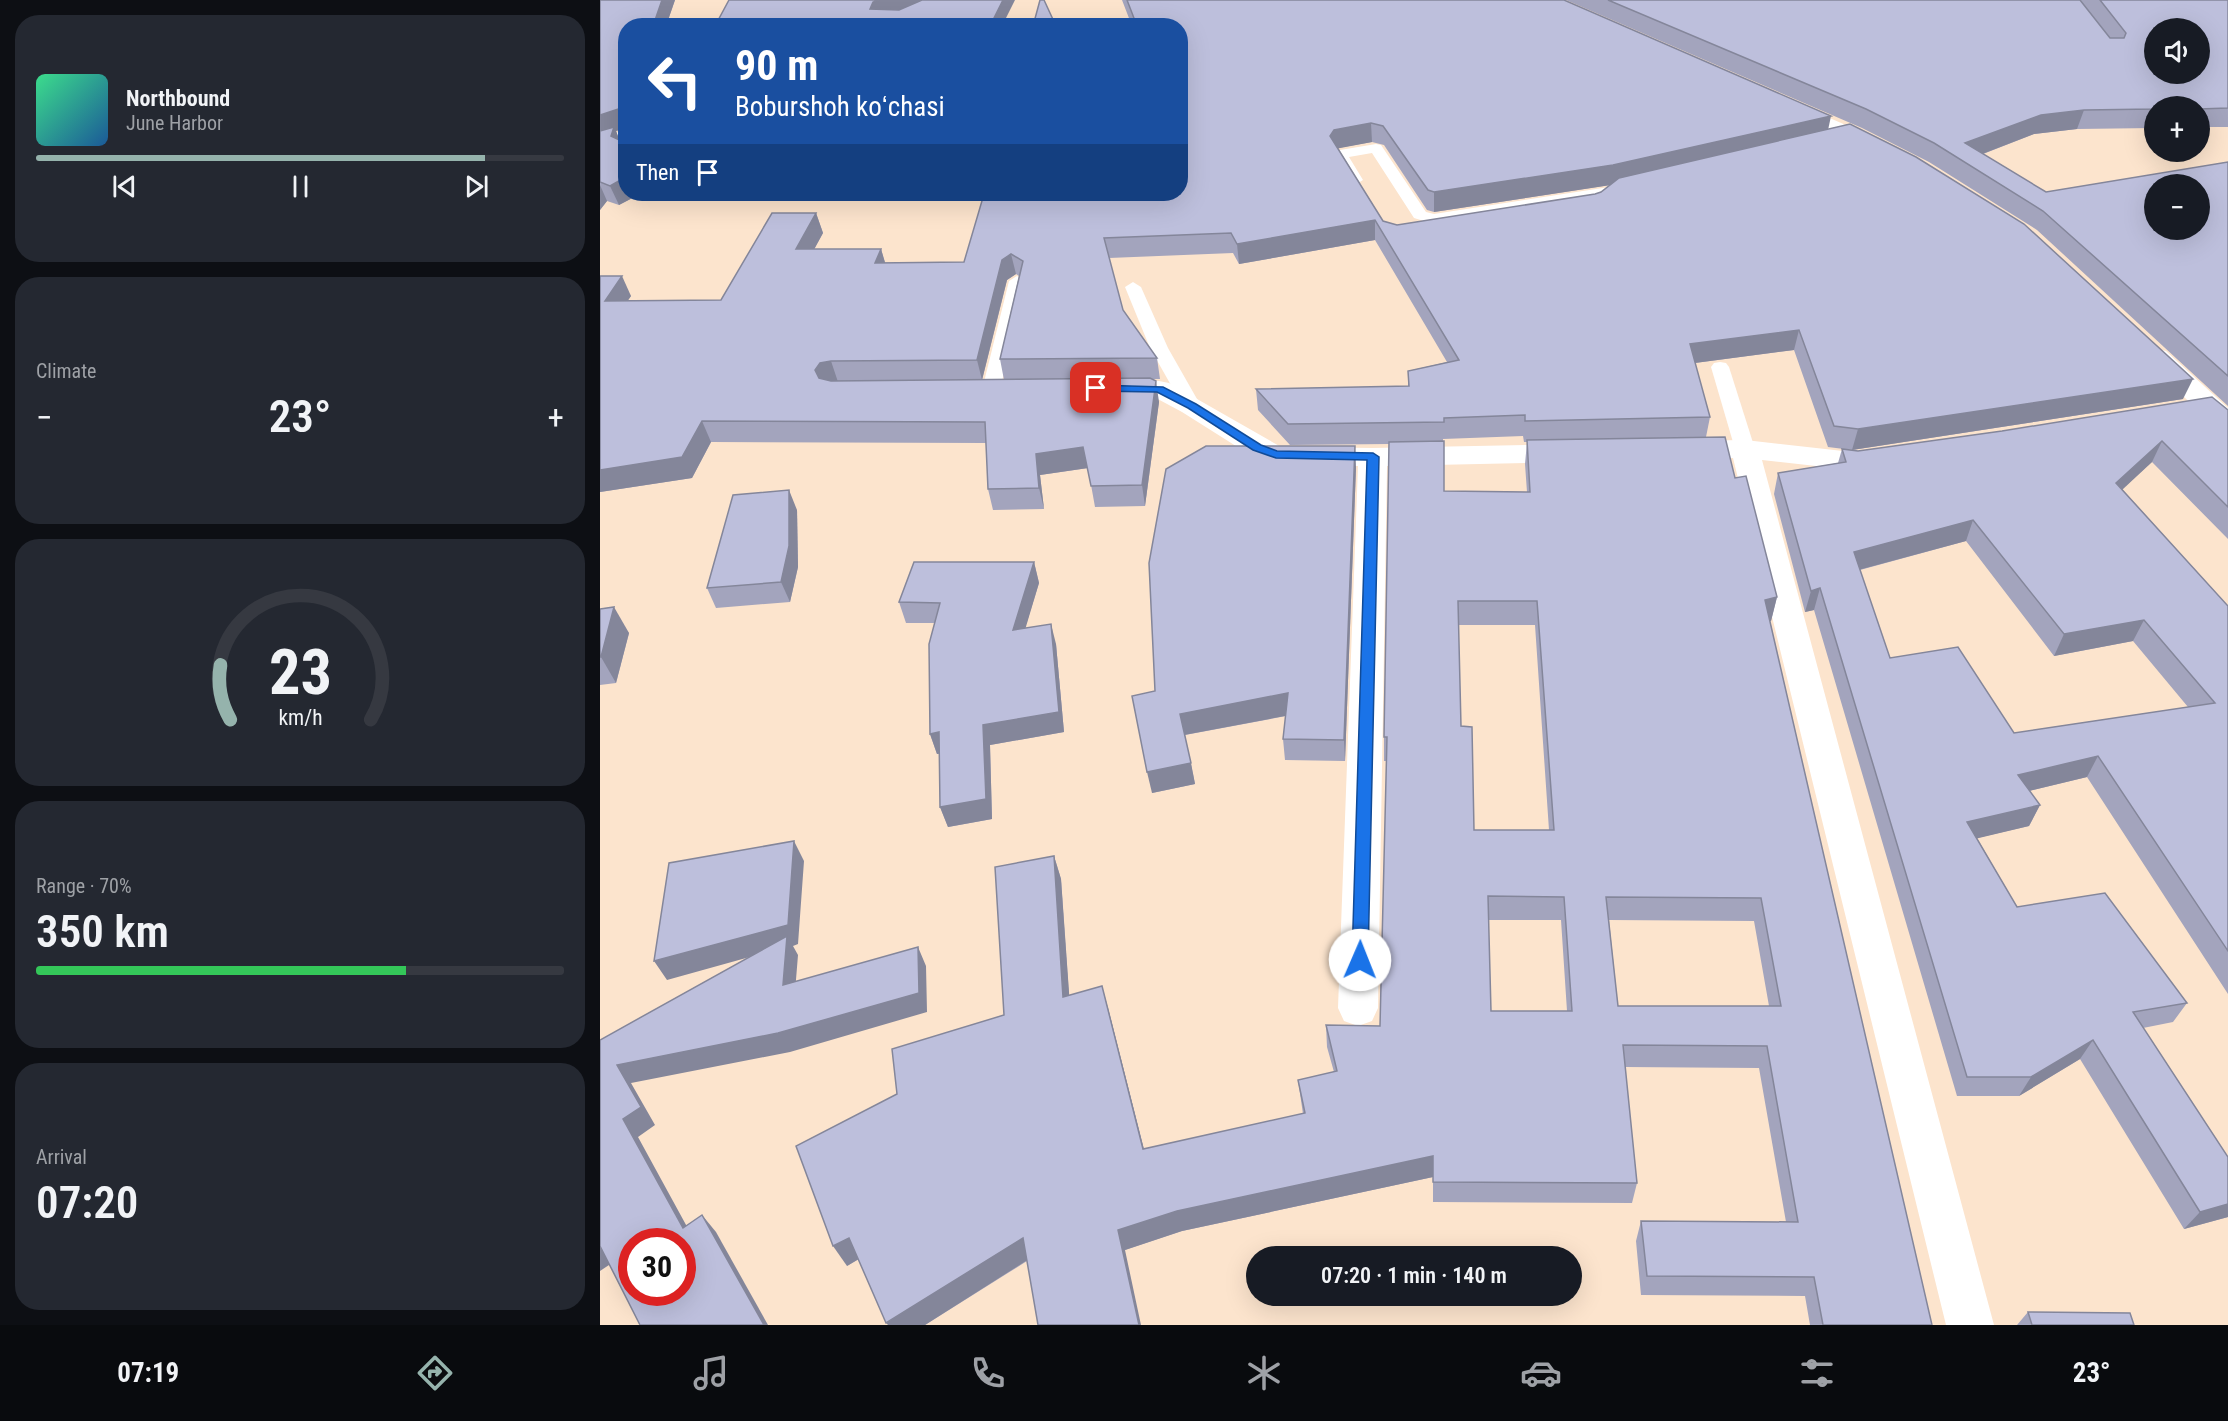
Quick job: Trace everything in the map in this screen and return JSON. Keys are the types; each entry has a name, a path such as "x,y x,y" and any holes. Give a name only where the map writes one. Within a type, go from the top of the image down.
{"street":[{"path":"1768,97 1891,154"},
{"path":"600,144 618,138"},
{"path":"2140,341 2218,414"},
{"path":"1082,388 1159,389 1192,406 1257,447 1276,455 1373,457 1601,452"},
{"path":"2175,411 2218,414"},
{"path":"1745,449 1970,1325"},
{"path":"1661,451 1745,449 1852,461 1911,453"},
{"path":"1358,1008 1373,457"}],"lane":[{"path":"1830,140 1853,135"},
{"path":"1365,196 1340,156 1342,153 1372,148 1378,150 1420,215 1426,218 1434,219 1617,191 1592,207 1432,233"},
{"path":"990,390 1017,281"},
{"path":"1133,287 1146,323 1164,361 1192,406"},
{"path":"1720,367 1745,449"}],"building":[{"path":"600,0 662,0 656,18 618,18 618,109 600,115"},
{"path":"729,0 879,0 873,2 870,9 899,10 922,0 1003,0 994,18 719,18"},
{"path":"1040,0 1044,0 1052,18 1035,18"},
{"path":"1127,0 1564,0 1831,116 1613,165 1434,192 1428,190 1383,126 1371,123 1334,130 1330,136 1383,221 1397,225 1595,194 1619,178 1850,124 1916,157 2024,224 2193,379 1858,429 1834,426 1799,330 1690,344 1710,417 1525,421 1525,415 1444,418 1444,422 1288,424 1256,389 1409,386 1408,371 1459,360 1375,220 1237,244 1231,233 1104,238 1123,310 1157,358 1000,359 1023,261 1011,254 1002,260 977,360 831,361 820,363 815,370 819,378 831,381 1150,378 1156,381 1142,485 1091,486 1083,447 1036,454 1039,488 988,489 985,422 702,421 682,457 600,470 600,276 622,276 605,301 721,300 772,213 816,213 796,249 881,249 875,263 964,262 982,201 1188,201 1188,18 1134,18"},
{"path":"1608,0 2080,0 2110,38 2124,38 2126,33 2100,0 2228,0 2228,108 2210,109 2210,96 2144,96 2144,109 2084,110 2041,115 1965,143 2046,192 2144,176 2144,240 2210,240 2210,174 2155,174 2228,162 2228,376 2043,211 1934,143 1866,109"},
{"path":"614,127 611,136 618,139 618,182 610,186 600,182 600,131"},
{"path":"2212,397 2228,410 2228,507 2162,441 2116,483 2228,606 2228,951 2098,756 2018,775 2040,805 1967,822 2017,907 2105,893 2187,1003 2133,1012 2228,1157 2228,1204 2200,1212 2093,1040 2031,1077 1967,1077 1820,588 1811,591 1778,473 1846,462 1842,449 1858,451 2002,431","holes":["1973,520 2064,634 2144,620 2215,703 2014,733 1958,647 1890,658 1854,552"]},
{"path":"1725,437 1735,478 1746,476 1777,597 1765,600 1932,1325 1823,1325 1814,1277 1647,1276 1641,1221 1798,1222 1767,1046 1623,1045 1637,1183 1433,1182 1433,1156 1177,1211 1118,1230 1139,1325 1038,1325 1023,1238 886,1323 849,1238 833,1246 796,1146 897,1094 892,1049 1004,1015 995,867 1054,856 1063,997 1102,986 1143,1149 1305,1113 1298,1080 1337,1071 1326,1025 1380,1026 1387,737 1384,737 1389,442 1444,441 1444,491 1530,492 1527,440","holes":["1458,601 1537,601 1554,830 1474,830 1472,727 1461,726","1488,896 1564,897 1572,1011 1491,1011","1606,897 1761,898 1781,1006 1618,1006"]},
{"path":"1206,446 1355,446 1344,740 1283,739 1288,693 1180,714 1191,763 1147,772 1132,696 1155,691 1149,563 1166,469"},
{"path":"789,490 789,546 781,582 707,588 733,495"},
{"path":"914,562 1034,562 1013,630 1051,624 1059,712 983,725 986,799 940,807 939,732 930,734 929,644 940,603 899,602"},
{"path":"614,607 601,657 600,657 600,609"},
{"path":"794,841 788,925 654,961 669,863"},
{"path":"787,936 783,985 918,947 919,993 778,1033 617,1065 641,1107 623,1119 683,1228 618,1228 618,1282 600,1246 600,1040"},
{"path":"702,1215 764,1325 640,1325 630,1306 696,1306 696,1228 683,1228"},
{"path":"2028,1312 2130,1313 2134,1325 2032,1325"}],"route":[{"path":"1096,388 1159,389 1192,406 1257,447 1276,455 1373,457 1360,960"}]}
